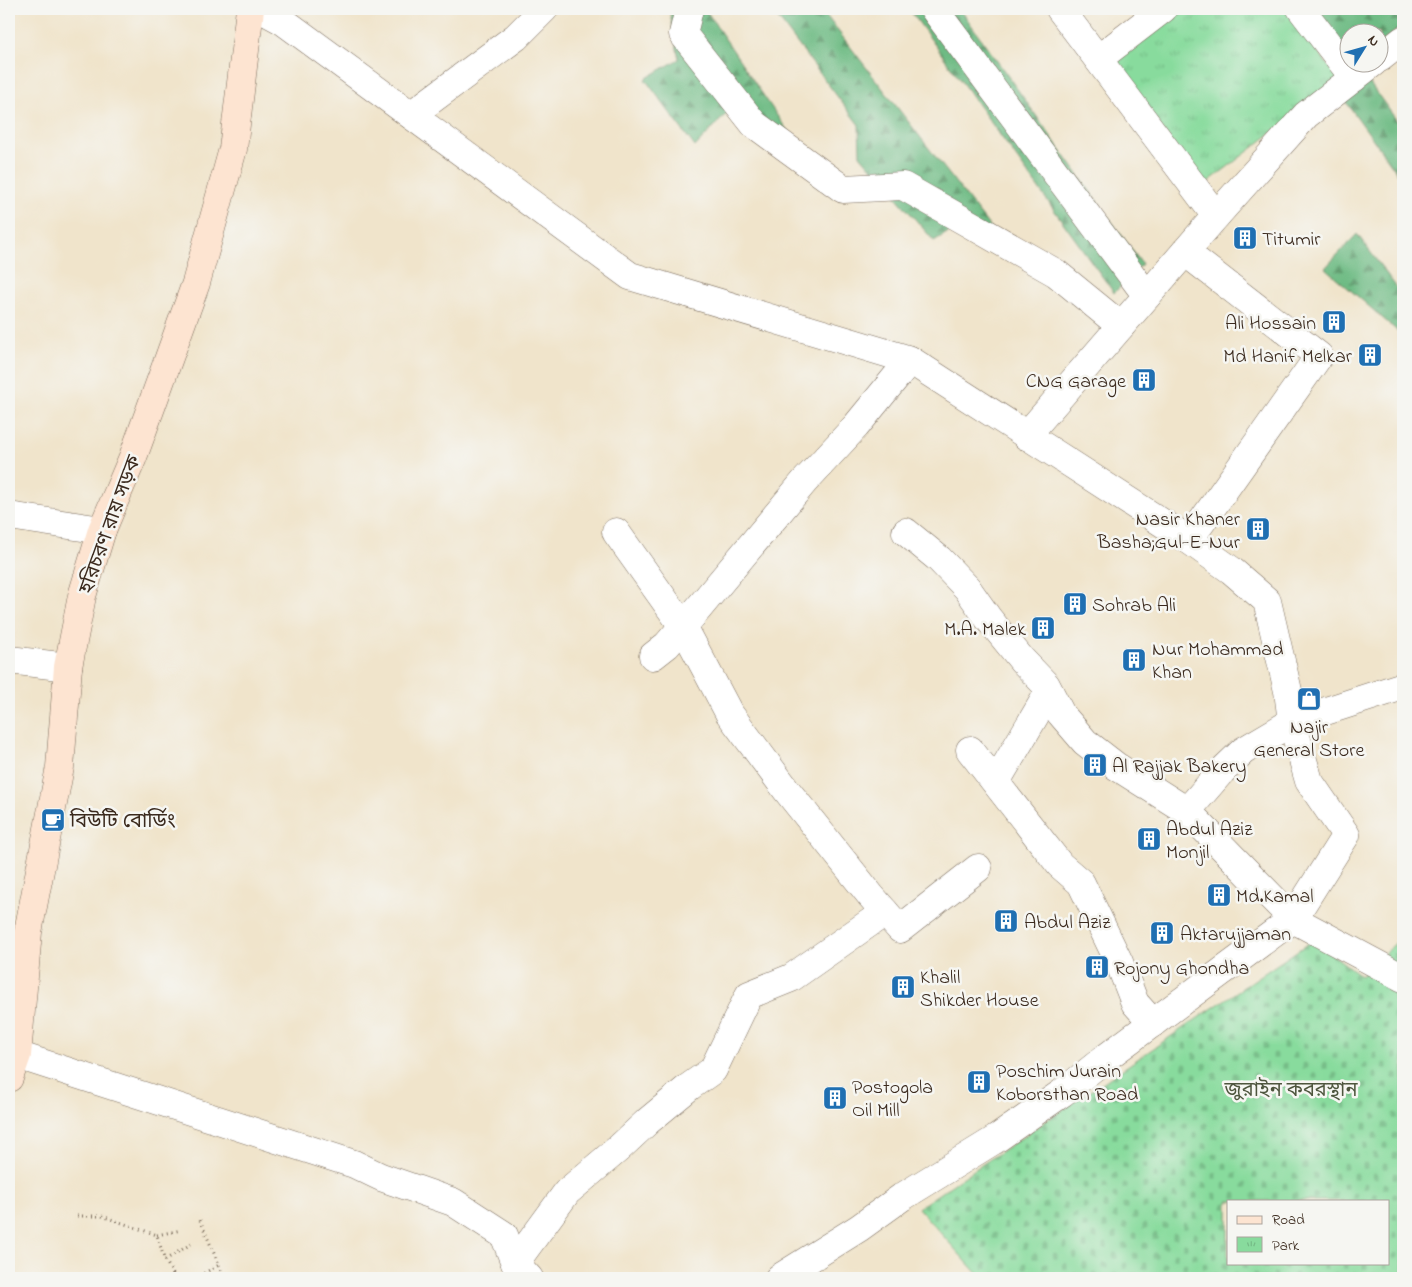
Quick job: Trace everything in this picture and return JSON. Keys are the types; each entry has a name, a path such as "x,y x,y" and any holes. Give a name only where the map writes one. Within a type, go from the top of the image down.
{"main road":[{"name":"হরিচরণ রায় সড়ক","path":"13,1066 28,932 60,767 68,667 82,596 102,530 133,457 196,283 233,149 250,9"}],"street":[{"path":"261,9 283,21 630,276 910,360 1189,540 1231,570 1267,602 1288,691 1292,722 1309,781 1346,835 1293,919 1104,1059 1062,1093 996,1139 902,1197 860,1228 779,1278"},
{"path":"411,115 516,37 544,9"},
{"path":"689,9 683,34 754,124 843,189 903,186 1056,273 1121,326"},
{"path":"934,9 1147,296"},
{"path":"1060,9 1216,216"},
{"path":"1098,59 1163,9"},
{"path":"1301,9 1340,47"},
{"path":"1390,50 1403,40"},
{"path":"1026,436 1306,115 1361,72"},
{"path":"1185,252 1319,356 1189,540"},
{"path":"653,656 667,645 804,482 856,426 910,360"},
{"path":"9,516 102,530"},
{"path":"616,532 683,626 729,713 788,792 900,929 978,868"},
{"path":"906,532 939,559 967,588 988,618 1022,660 1046,685 1061,714 1085,742 1116,766 1187,811 1293,919 1403,978"},
{"path":"9,660 68,667"},
{"path":"1187,811 1219,774 1243,751 1292,722 1403,686"},
{"path":"996,782 1049,692"},
{"path":"970,750 1060,865 1081,883 1119,962 1135,1003 1153,1023"},
{"path":"522,1270 567,1192 648,1121 713,1070 749,995 792,978 885,912"},
{"path":"13,1066 354,1164 381,1177 453,1202 504,1236 522,1270"}],"path":[{"path":"77,1216 102,1216 157,1236 181,1230"},
{"path":"200,1220 224,1278"},
{"path":"157,1236 165,1260 175,1278"},
{"path":"165,1260 191,1244"},
{"path":"195,1278 219,1265"}],"green space":[{"path":"669,9 705,9 795,142 728,112 695,147 645,79 679,59"},
{"path":"771,9 821,9 1007,249 1000,257 960,225 934,241 860,155 859,125"},
{"path":"909,9 960,9 1142,264 1114,293"},
{"path":"1180,9 1285,9 1340,81 1204,185 1110,62"},
{"path":"1315,9 1403,9 1403,25 1390,36 1390,22 1340,22 1340,42"},
{"path":"1368,81 1403,129 1403,181 1344,99"},
{"path":"1357,234 1403,296 1403,336 1325,268"},
{"name":"জুরাইন কবরস্থান","path":"1403,936 1403,1278 981,1278 918,1208 1313,940 1361,976"}],"place":[{"name":"Titumir","path":"1245,238"},
{"name":"Ali Hossain","path":"1334,322"},
{"name":"Md Hanif Melkar","path":"1370,355"},
{"name":"CNG Garage","path":"1144,380"},
{"name":"Nasir Khaner Basha;Gul-E-Nur","path":"1258,529"},
{"name":"Sohrab Ali","path":"1075,604"},
{"name":"M.A. Malek","path":"1043,628"},
{"name":"Nur Mohammad Khan","path":"1134,660"},
{"name":"Najir General Store","path":"1309,699"},
{"name":"Al Rajjak Bakery","path":"1095,765"},
{"name":"বিউটি বোর্ডিং","path":"53,820"},
{"name":"Abdul Aziz Monjil","path":"1149,839"},
{"name":"Md.Kamal","path":"1219,895"},
{"name":"Abdul Aziz","path":"1006,921"},
{"name":"Aktarujjaman","path":"1162,933"},
{"name":"Rojony Ghondha","path":"1097,967"},
{"name":"Khalil Shikder House","path":"903,987"},
{"name":"Poschim Jurain Koborsthan Road","path":"979,1082"},
{"name":"Postogola Oil Mill","path":"835,1098"}]}
